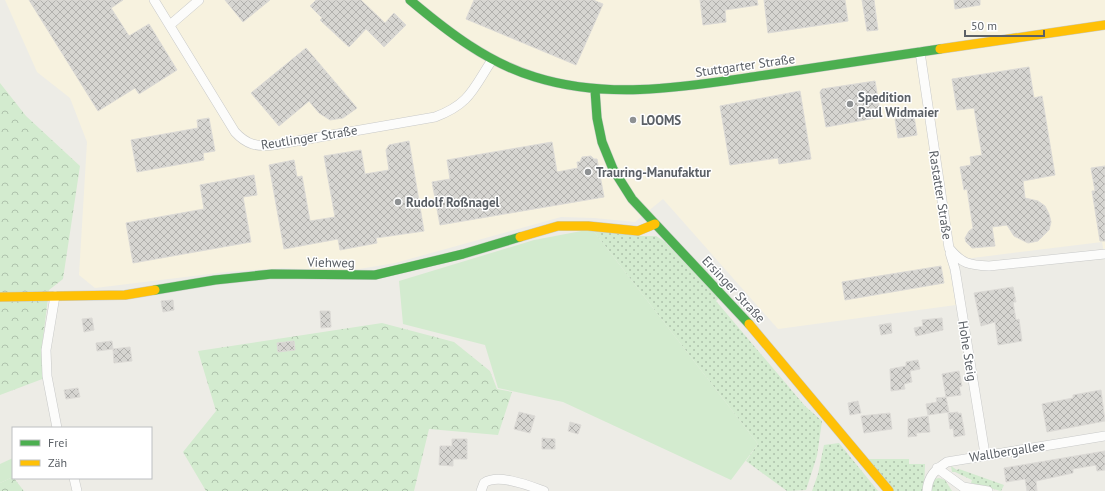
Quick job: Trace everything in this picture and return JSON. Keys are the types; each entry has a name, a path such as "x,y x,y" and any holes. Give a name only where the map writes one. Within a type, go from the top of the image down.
{"street":[{"name":"Reutlinger Straße","path":"154,0 234,132 251,145 262,146 435,116 450,111 467,98 492,60"},
{"path":"170,25 199,0"},
{"name":"Stuttgarter Straße","path":"410,0 452,34 492,60 542,80 596,90 625,91 670,89 1105,25"},
{"name":"Rastatter Straße","path":"920,52 949,248 958,260 978,266 989,266 1105,254"},
{"name":"Ersinger Straße","path":"596,90 595,104 599,131 613,169 632,199 752,327 889,491"},
{"name":"Viehweg","path":"0,297 125,295 215,280 272,274 375,275 463,254 558,226 588,226 638,231 655,224"},
{"name":"Hohe Steig","path":"949,248 955,269 985,454"},
{"path":"55,296 46,350 47,376 58,427"},
{"name":"Wallbergallee","path":"937,468 947,462 985,454 1105,436"},
{"path":"927,491 928,480 937,468 964,489 988,491"},
{"path":"74,479 77,491"},
{"path":"481,491 484,483 491,480 509,480 544,491"}],"shaded area":[{"path":"5,0 1105,0 1105,258 1102,242 948,261 956,305 778,329 663,199 635,222 594,218 561,217 395,263 347,271 282,268 226,272 95,288 79,275 87,142 70,98 37,72"}],"green space":[{"path":"0,83 26,116 80,166 63,279 49,290 42,346 45,378 0,395"},
{"path":"592,229 638,236 656,236 664,241 719,298 716,301 805,406 822,421 817,456 806,490 787,491 746,461 758,444"},
{"path":"592,229 758,444 731,480 563,402 498,388 485,345 403,324 399,281 534,240"},
{"path":"382,323 454,342 490,371 497,389 512,392 498,435 429,429 414,491 206,491 183,452 216,411 198,351"},
{"path":"839,443 878,491 812,491 818,474 824,445"},
{"path":"12,458 12,477 0,483 0,464"},
{"path":"867,459 909,459 909,464 925,464 924,491 894,491"},
{"path":"951,466 957,470 959,469 1004,485 1001,491 971,483 972,480 952,472"},
{"path":"12,477 24,491 0,491 0,483"},
{"path":"939,478 945,480 952,491 931,491 934,479"}],"building":[{"path":"29,0 123,0 111,8 129,36 149,24 177,70 139,94 135,88 98,111"},
{"path":"225,0 270,0 243,22"},
{"path":"316,0 361,0 385,23 394,13 406,25 384,47 366,29 349,47 320,20 322,18 310,6"},
{"path":"474,0 593,0 603,4 576,65 466,19"},
{"path":"700,0 757,0 758,5 725,10 726,22 703,25"},
{"path":"764,0 845,0 848,21 768,33"},
{"path":"862,0 874,0 878,30 867,31"},
{"path":"954,0 980,0 980,5 955,9"},
{"path":"306,48 357,108 343,118 330,120 319,113 309,101 279,126 251,93"},
{"path":"1029,67 1034,98 1042,96 1055,175 1023,181 1025,198 1038,201 1045,206 1051,222 1049,230 1038,241 1028,243 1014,236 1007,225 992,227 995,246 972,248 966,242 965,238 969,231 973,228 967,189 964,190 960,167 971,165 970,157 982,155 974,108 957,110 952,79"},
{"name":"Spedition Paul Widmaier","path":"875,81 881,117 826,127 820,92 822,89"},
{"path":"800,91 811,159 779,164 778,158 730,165 720,106"},
{"path":"914,116 917,135 898,138 895,119"},
{"path":"209,118 215,151 203,153 204,160 137,172 131,140 198,128 197,120"},
{"path":"409,141 424,231 376,238 377,243 340,250 338,239 284,249 269,165 294,160 297,177 302,176 310,221 335,217 324,156 361,150 365,174 389,170 386,150 389,145"},
{"path":"552,142 557,172 578,168 577,162 580,162 582,157 591,156 594,159 597,159 604,197 440,225 432,182 450,179 447,160"},
{"path":"1105,166 1105,241 1100,241 1092,191 1095,191 1091,168"},
{"path":"254,175 257,195 243,197 251,242 133,263 126,223 204,209 200,185"},
{"path":"941,266 944,283 845,300 842,282"},
{"path":"1013,287 1016,302 1013,302 1016,320 1019,319 1022,341 998,345 995,322 981,326 974,293"},
{"path":"173,300 174,310 163,312 161,301"},
{"path":"320,311 330,311 331,327 321,328"},
{"path":"92,318 94,330 84,332 82,319"},
{"path":"942,318 943,330 916,336 914,328 923,326 922,320"},
{"path":"891,323 892,333 881,335 879,325"},
{"path":"112,341 113,349 97,351 96,343"},
{"path":"294,341 295,350 278,352 277,343"},
{"path":"130,347 132,361 114,363 113,349"},
{"path":"918,360 920,369 910,371 912,382 904,384 905,389 891,391 890,369 906,366 906,362"},
{"path":"959,371 962,386 959,387 961,395 946,397 942,374"},
{"path":"78,388 80,397 66,399 64,390"},
{"path":"1101,390 1105,421 1047,432 1042,404 1073,398 1073,395"},
{"path":"946,397 949,412 928,415 926,404 937,402 936,398"},
{"path":"858,401 861,413 850,415 848,403"},
{"path":"519,412 535,416 530,433 514,429"},
{"path":"958,412 958,414 961,413 965,435 954,437 953,428 950,429 948,413"},
{"path":"890,413 892,429 864,433 861,416"},
{"path":"928,416 930,432 916,433 917,436 908,437 908,419"},
{"path":"570,422 581,425 578,434 568,431"},
{"path":"542,438 555,439 555,449 542,449"},
{"path":"452,439 467,439 467,459 453,459 453,466 439,465 440,446 452,446"},
{"path":"1105,451 1105,470 1097,471 1096,465 1073,469 1073,473 1036,481 1037,491 1027,491 1025,479 1006,482 1004,468"}],"traffic: fast":[{"path":"410,0 454,35 501,64 535,77 564,84 593,88 622,90 679,87 940,49"},
{"path":"595,90 597,118 602,142 613,169 632,199 749,324"},
{"path":"155,290 215,280 272,274 375,275 463,254 520,237"}],"traffic: slow":[{"path":"940,49 1105,25"},
{"path":"520,237 558,226 588,226 638,231 655,224"},
{"path":"0,297 125,295 155,290"},
{"path":"749,324 889,491"}],"place":[{"name":"Spedition Paul Widmaier","path":"850,104"},
{"name":"LOOMS","path":"633,120"},
{"name":"Trauring-Manufaktur","path":"588,172"},
{"name":"Rudolf Roßnagel","path":"398,202"}]}
